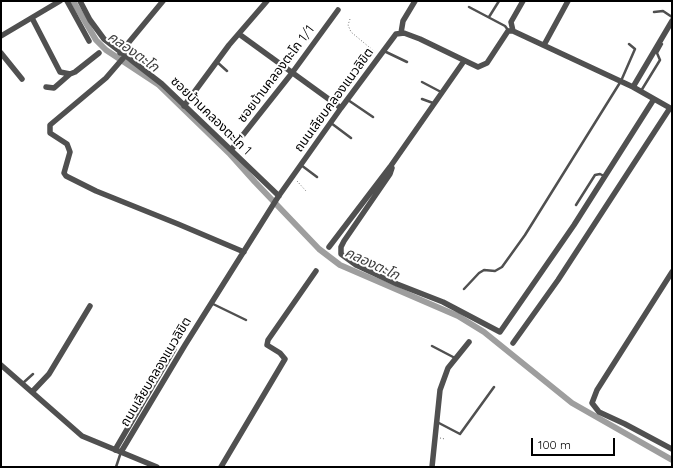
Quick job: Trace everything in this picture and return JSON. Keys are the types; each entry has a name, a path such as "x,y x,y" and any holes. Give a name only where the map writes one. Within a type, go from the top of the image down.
{"street":[{"path":"1,36 60,1"},
{"path":"67,1 90,41"},
{"name":"ซอยบ้านคลองตะโก 1","path":"80,1 90,20 104,39 125,57 162,84 278,197"},
{"path":"120,52 163,1"},
{"path":"184,106 216,62 267,1"},
{"path":"415,1 404,21 401,33 420,39 478,67 487,63 511,31 512,22 523,1"},
{"path":"544,45 568,1"},
{"name":"ซอยบ้านคลองตะโก 1/1","path":"231,150 292,73 338,10"},
{"path":"32,18 60,72 70,74"},
{"path":"633,87 672,21"},
{"path":"511,31 621,81 671,109 558,280 513,343"},
{"name":"ถนนเลียบคลองแนวลิขิต","path":"121,452 210,303 278,197 347,99 396,34 401,33"},
{"path":"239,34 341,108"},
{"path":"1,53 22,80"},
{"path":"46,87 54,88 70,74 99,53"},
{"path":"125,57 106,78 50,125 50,133 67,144 70,152 64,173 66,176 96,191 244,252"},
{"path":"329,247 390,167 464,61"},
{"path":"390,167 392,168 390,174 344,241 341,247 341,254 356,265 397,284 443,302 500,332 574,225 654,99"},
{"path":"221,467 285,359 280,353 267,345 268,340 316,271"},
{"path":"672,272 597,390 592,403 599,412 672,449"},
{"path":"32,392 49,374 90,306"},
{"path":"432,467 436,421 443,380 455,358 469,342"},
{"path":"115,450 174,349"},
{"path":"1,365 82,436 157,467"},
{"path":"158,375 165,378"}],"lane":[{"path":"489,17 499,1"},
{"path":"469,7 489,17 511,31"},
{"path":"654,12 663,11 672,17"},
{"path":"641,91 660,60 657,53 664,39"},
{"path":"464,289 479,273 484,270 495,271 507,261 556,186 621,81 636,49 629,44"},
{"path":"382,54 408,62"},
{"path":"216,62 228,71"},
{"path":"422,82 442,93"},
{"path":"347,99 373,117"},
{"path":"422,99 435,103"},
{"path":"330,123 352,138"},
{"path":"301,164 317,177"},
{"path":"576,206 595,175 600,174 605,176"},
{"path":"210,303 246,320"},
{"path":"432,346 455,358"},
{"path":"22,383 33,374"},
{"path":"436,421 460,434 494,387"},
{"path":"116,467 121,452"}],"path":[{"path":"350,19 348,25 351,32 382,54"},
{"path":"293,176 306,191"}],"waterway":[{"name":"คลองตะโก","path":"73,1 96,40 106,50 159,85 229,153 319,249 340,265 458,316 484,332 572,403 672,460"}]}
